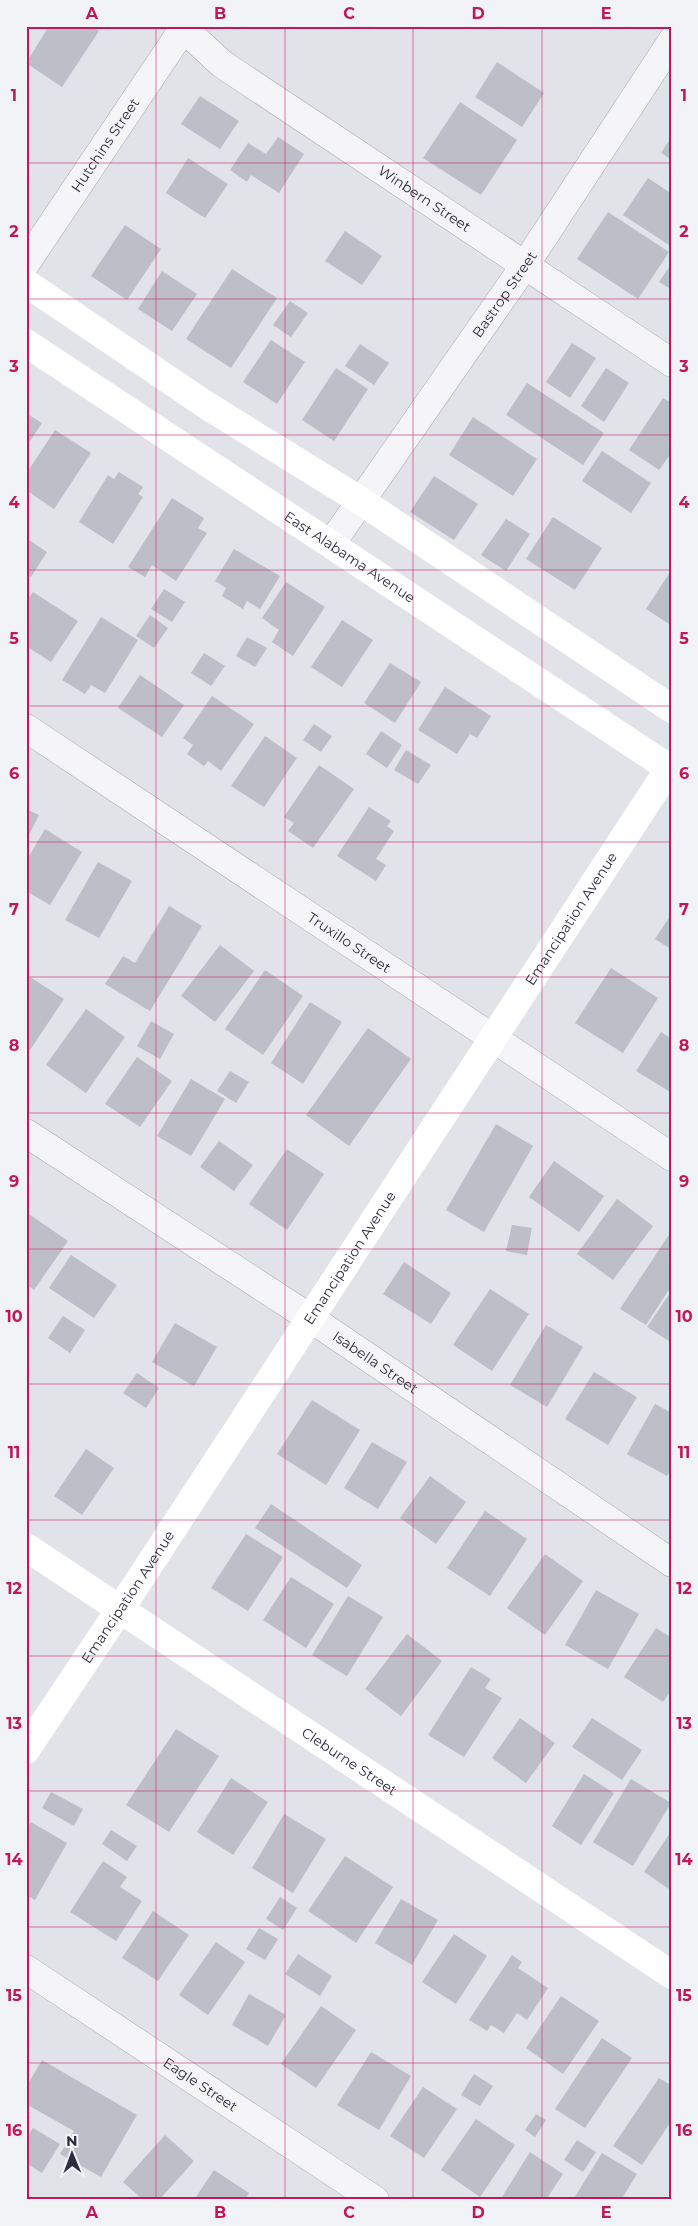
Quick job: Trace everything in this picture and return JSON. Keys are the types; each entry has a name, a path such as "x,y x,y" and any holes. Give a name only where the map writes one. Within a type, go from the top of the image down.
{"main road":[{"path":"26,283 206,405 361,501 672,708"},
{"name":"East Alabama Avenue","path":"26,343 671,768"},
{"name":"Emancipation Avenue","path":"26,1750 671,768"},
{"name":"Cleburne Street","path":"26,1547 121,1608 672,1975"}],"street":[{"name":"Hutchins Street","path":"26,262 183,27"},
{"name":"Winbern Street","path":"183,27 222,64 672,363"},
{"name":"Bastrop Street","path":"331,544 525,265 672,41"},
{"name":"Truxillo Street","path":"26,728 672,1157"},
{"name":"Isabella Street","path":"26,1133 310,1318 672,1563"},
{"name":"Eagle Street","path":"26,1969 375,2200"}],"building":[{"path":"49,26 92,26 99,31 62,87 26,63"},
{"path":"497,62 544,93 522,127 475,97"},
{"path":"200,96 239,121 220,149 181,124"},
{"path":"460,102 517,140 481,195 423,158"},
{"path":"672,136 672,160 661,153"},
{"path":"278,137 304,154 279,193 251,175 247,182 230,170 248,143 266,154"},
{"path":"188,158 228,184 205,218 166,193"},
{"path":"648,178 672,194 672,247 623,215"},
{"path":"608,212 669,252 638,299 577,259"},
{"path":"125,225 161,249 127,300 91,276"},
{"path":"345,231 382,256 362,285 325,261"},
{"path":"672,263 672,290 659,282"},
{"path":"232,269 277,298 231,368 186,339"},
{"path":"162,271 197,294 172,331 138,309"},
{"path":"290,301 308,313 291,337 273,325"},
{"path":"271,340 305,362 277,404 243,382"},
{"path":"572,343 596,358 570,398 546,382"},
{"path":"360,344 389,363 374,385 345,366"},
{"path":"336,368 368,389 334,441 302,420"},
{"path":"606,368 629,383 604,422 581,406"},
{"path":"527,383 604,433 583,465 506,415"},
{"path":"663,398 672,403 672,452 659,470 629,450"},
{"path":"26,413 42,423 26,447"},
{"path":"473,417 537,459 513,496 449,455"},
{"path":"55,430 91,453 54,509 26,490 26,474"},
{"path":"602,451 651,483 631,513 582,481"},
{"path":"119,472 143,487 138,494 143,497 113,544 79,522 108,475 114,479"},
{"path":"434,476 478,504 454,540 410,512"},
{"path":"172,498 204,518 198,528 207,533 176,581 152,565 145,577 128,567"},
{"path":"553,517 602,548 575,590 526,559"},
{"path":"506,519 530,534 506,571 481,555"},
{"path":"26,538 47,552 31,577 26,575"},
{"path":"234,549 280,576 260,609 247,601 243,609 222,596 226,588 215,581"},
{"path":"672,569 672,626 646,609"},
{"path":"286,582 325,607 293,656 272,642 279,630 262,618"},
{"path":"164,589 185,602 172,622 151,609"},
{"path":"33,592 78,621 51,662 26,646 26,602"},
{"path":"150,615 168,628 154,648 136,636"},
{"path":"101,617 138,640 105,693 91,685 85,694 62,680"},
{"path":"342,620 373,640 342,687 311,667"},
{"path":"247,637 267,648 255,667 236,656"},
{"path":"204,653 225,666 211,686 191,673"},
{"path":"390,663 421,682 395,723 364,703"},
{"path":"140,675 184,705 162,737 118,708"},
{"path":"445,687 491,716 477,738 470,734 457,754 418,730"},
{"path":"212,696 254,724 221,771 208,761 204,766 187,754 193,745 183,738"},
{"path":"314,724 332,736 321,752 303,740"},
{"path":"381,731 402,745 387,768 366,754"},
{"path":"265,736 297,758 264,807 231,786"},
{"path":"406,750 431,765 418,784 394,770"},
{"path":"319,765 354,789 313,848 288,831 294,823 284,817"},
{"path":"369,807 391,821 387,826 394,831 376,859 386,865 376,881 337,856"},
{"path":"26,809 39,815 26,841"},
{"path":"45,829 82,852 50,905 26,891 26,861"},
{"path":"98,862 132,881 99,938 65,920"},
{"path":"169,906 202,926 150,1011 105,984 123,956 135,963"},
{"path":"672,913 672,950 655,939"},
{"path":"220,945 254,971 215,1022 181,996"},
{"path":"611,968 658,998 623,1053 575,1023"},
{"path":"265,970 303,996 263,1055 225,1029"},
{"path":"30,977 64,999 30,1050 26,1047 26,982"},
{"path":"310,1002 342,1022 303,1084 271,1063"},
{"path":"86,1009 125,1037 86,1093 46,1065"},
{"path":"151,1021 174,1034 160,1059 137,1046"},
{"path":"368,1028 411,1059 349,1146 306,1115"},
{"path":"661,1032 672,1039 672,1093 636,1071"},
{"path":"137,1057 172,1081 140,1127 105,1104"},
{"path":"230,1071 249,1082 236,1103 217,1091"},
{"path":"191,1079 225,1099 191,1156 157,1136"},
{"path":"496,1124 533,1146 484,1232 446,1210"},
{"path":"219,1141 253,1165 234,1191 200,1167"},
{"path":"287,1149 324,1174 287,1230 249,1204"},
{"path":"554,1161 604,1196 579,1232 529,1197"},
{"path":"617,1199 653,1226 613,1280 577,1254"},
{"path":"26,1212 68,1241 34,1290 26,1284"},
{"path":"512,1225 532,1228 527,1255 506,1251"},
{"path":"672,1230 672,1285 646,1325 620,1309"},
{"path":"71,1255 117,1285 94,1318 49,1288"},
{"path":"404,1262 451,1293 431,1324 383,1294"},
{"path":"490,1289 529,1314 492,1371 453,1345"},
{"path":"672,1290 672,1343 647,1327"},
{"path":"63,1316 85,1330 70,1353 48,1338"},
{"path":"175,1323 217,1347 194,1386 152,1362"},
{"path":"546,1325 583,1347 547,1407 510,1385"},
{"path":"594,1372 637,1397 608,1445 565,1419"},
{"path":"137,1373 159,1388 146,1408 123,1393"},
{"path":"312,1400 360,1430 326,1485 277,1454"},
{"path":"655,1404 672,1413 672,1467 667,1476 627,1454"},
{"path":"372,1442 407,1462 378,1509 344,1488"},
{"path":"86,1449 114,1468 82,1515 54,1496"},
{"path":"430,1476 466,1502 436,1544 400,1518"},
{"path":"271,1504 362,1565 347,1588 255,1528"},
{"path":"485,1511 527,1539 490,1596 447,1568"},
{"path":"246,1534 283,1557 248,1611 211,1588"},
{"path":"545,1554 583,1581 545,1635 507,1608"},
{"path":"291,1577 334,1604 306,1648 263,1620"},
{"path":"596,1590 639,1614 608,1669 565,1645"},
{"path":"348,1596 383,1617 347,1676 312,1655"},
{"path":"656,1628 672,1638 672,1689 663,1702 624,1677"},
{"path":"407,1634 442,1661 401,1716 365,1689"},
{"path":"471,1667 491,1679 485,1688 502,1698 464,1757 428,1735"},
{"path":"520,1718 555,1743 526,1783 492,1758"},
{"path":"592,1718 642,1750 622,1780 572,1747"},
{"path":"176,1729 219,1756 169,1832 126,1805"},
{"path":"584,1774 614,1793 581,1845 552,1826"},
{"path":"231,1778 268,1802 233,1855 197,1832"},
{"path":"631,1779 671,1803 633,1866 593,1842"},
{"path":"51,1792 83,1809 74,1826 42,1808"},
{"path":"284,1814 326,1839 293,1893 252,1868"},
{"path":"31,1822 67,1843 35,1900 26,1895 26,1830"},
{"path":"111,1830 137,1846 127,1861 102,1844"},
{"path":"672,1830 672,1891 644,1872"},
{"path":"345,1856 393,1887 356,1943 308,1911"},
{"path":"103,1861 127,1877 120,1887 142,1901 116,1941 70,1912"},
{"path":"280,1897 297,1908 283,1930 266,1919"},
{"path":"401,1899 438,1920 412,1965 375,1943"},
{"path":"153,1911 189,1935 158,1981 122,1958"},
{"path":"259,1928 278,1939 265,1960 246,1949"},
{"path":"454,1934 487,1956 456,2004 422,1982"},
{"path":"216,1942 245,1962 208,2015 179,1995"},
{"path":"298,1954 332,1976 320,1996 285,1974"},
{"path":"512,1955 522,1962 518,1968 548,1988 527,2020 517,2013 504,2033 491,2025 487,2031 469,2020"},
{"path":"249,1994 286,2015 268,2046 232,2025"},
{"path":"561,1996 599,2021 563,2074 526,2048"},
{"path":"321,2006 356,2030 316,2088 281,2064"},
{"path":"602,2038 632,2058 585,2128 555,2109"},
{"path":"371,2052 411,2076 379,2130 337,2105"},
{"path":"42,2060 137,2115 101,2177 60,2154 74,2131 26,2104 26,2087"},
{"path":"474,2074 493,2086 480,2106 461,2095"},
{"path":"659,2078 672,2086 672,2120 642,2165 613,2146"},
{"path":"423,2087 457,2109 424,2158 390,2136"},
{"path":"536,2114 546,2120 535,2137 525,2130"},
{"path":"476,2119 515,2145 480,2197 441,2170"},
{"path":"33,2128 60,2144 42,2173 26,2163 26,2138"},
{"path":"165,2135 194,2161 159,2200 143,2200 123,2182"},
{"path":"577,2140 596,2152 583,2172 564,2160"},
{"path":"530,2152 563,2174 546,2200 500,2200"},
{"path":"602,2153 637,2174 621,2200 573,2200"},
{"path":"214,2170 249,2193 245,2200 194,2200"}]}
